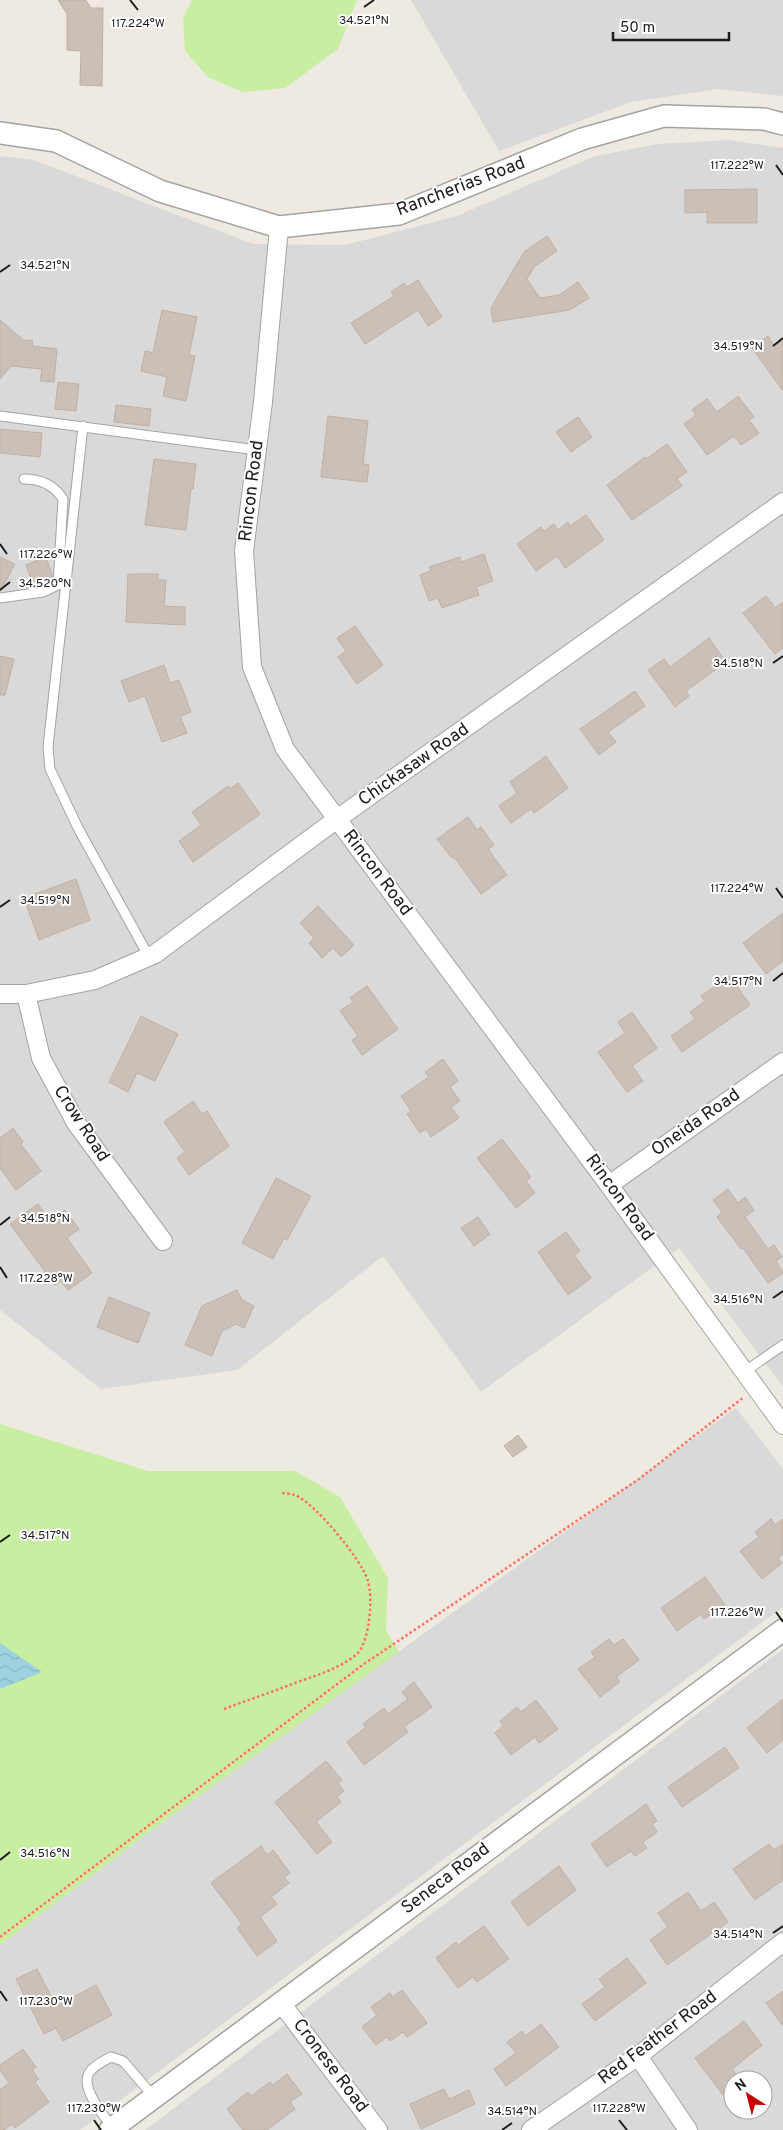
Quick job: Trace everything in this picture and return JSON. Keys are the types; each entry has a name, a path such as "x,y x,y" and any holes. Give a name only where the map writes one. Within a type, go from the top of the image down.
{"street":[{"name":"Rancherias Road","path":"0,133 56,142 160,190 279,227 399,214 582,140 664,116 764,119 783,124"},
{"name":"Rincon Road","path":"279,227 257,450 244,551 252,667 285,749 609,1185 783,1424"},
{"name":"Chickasaw Road","path":"0,994 26,994 95,980 155,954 337,820 783,502"},
{"name":"Crow Road","path":"26,994 40,1058 72,1115 162,1241"},
{"name":"Oneida Road","path":"609,1185 783,1062"},
{"name":"Seneca Road","path":"111,2129 783,1630"},
{"name":"Red Feather Road","path":"531,2130 638,2056 783,1942"},
{"name":"Cronese Road","path":"281,2003 378,2130"},
{"path":"638,2056 688,2130"}],"lane":[{"path":"0,416 257,450"},
{"path":"83,426 48,760 50,769 78,828 149,957"},
{"path":"0,598 43,592 53,589 58,585 63,499 57,490 47,484 34,479 24,479"},
{"path":"744,1372 783,1345"},
{"path":"111,2129 87,2086 88,2073 98,2064 111,2057 123,2061 154,2097"}],"path":[{"path":"0,1937 364,1664 639,1479 755,1388"},
{"path":"224,1709 340,1666 358,1652 366,1639 370,1622 368,1581 354,1556 328,1522 310,1504 296,1495 280,1492"}],"shaded area":[{"path":"411,0 783,0 783,96 718,89 631,102 499,151"},
{"path":"729,140 783,148 783,1387 679,1248 481,1392 383,1256 237,1370 101,1389 0,1310 0,156 34,160 253,244 345,245 457,216 595,156 658,144"},
{"path":"736,1408 783,1469 783,1607 80,2130 0,2130 0,1945 148,1833"},
{"path":"783,1649 783,2130 145,2130"}],"green space":[{"path":"192,0 357,0 338,49 285,88 242,92 208,77 185,51 183,18"},
{"path":"0,1424 148,1471 295,1471 340,1497 388,1578 386,1631 399,1652 148,1833 0,1945"}],"water":[{"path":"0,1643 42,1672 0,1689"}],"building":[{"path":"58,0 86,0 91,8 103,8 102,86 80,85 81,51 67,50 67,14"},
{"path":"757,189 757,223 707,223 707,212 685,213 685,190"},
{"path":"547,236 557,251 534,267 527,279 540,298 559,295 578,282 589,298 570,310 493,322 491,308 524,252"},
{"path":"418,280 442,317 428,326 418,310 365,344 351,323 394,296 391,292 404,283 407,287"},
{"path":"162,310 197,317 189,355 195,356 186,401 163,396 167,377 141,371 145,351 153,353"},
{"path":"0,320 23,340 33,341 32,346 57,349 54,382 40,381 42,369 11,366 0,379"},
{"path":"768,336 774,346 783,340 783,391 752,348"},
{"path":"58,382 79,384 76,411 55,409"},
{"path":"738,396 754,417 749,420 759,433 741,445 734,436 707,455 684,424 696,415 692,410 707,399 717,412"},
{"path":"116,405 151,409 149,426 114,422"},
{"path":"328,416 368,421 363,464 369,465 367,482 321,477"},
{"path":"578,417 592,437 571,452 556,432"},
{"path":"0,429 42,433 40,457 0,453"},
{"path":"667,444 687,472 677,479 682,486 632,520 607,485 645,457 646,459"},
{"path":"154,459 196,464 186,530 145,525"},
{"path":"586,515 604,540 565,568 557,556 536,571 517,544 541,527 544,531 554,524 558,530 568,522 570,526"},
{"path":"484,554 493,581 476,587 479,595 442,608 438,598 429,601 420,575 431,571 429,567 460,557 461,562"},
{"path":"0,557 15,564 0,592"},
{"path":"46,557 52,574 52,581 34,587 26,565"},
{"path":"128,574 158,574 158,580 166,580 164,606 185,607 185,625 126,622"},
{"path":"766,596 775,608 783,602 783,648 775,654 743,613"},
{"path":"355,626 383,665 357,684 338,657 346,651 337,638"},
{"path":"709,638 726,662 686,691 689,696 675,707 648,670 664,659 670,667"},
{"path":"0,656 14,659 5,695 0,695"},
{"path":"164,665 170,683 179,680 191,712 180,716 187,733 162,742 145,696 129,702 121,681"},
{"path":"635,691 645,706 608,732 616,742 599,755 580,729"},
{"path":"546,756 568,788 534,813 531,809 511,823 499,806 517,793 510,782"},
{"path":"238,783 260,814 193,862 179,841 201,825 192,812 228,786 230,789"},
{"path":"468,817 477,830 481,827 494,845 488,849 507,875 481,894 454,857 452,858 437,839"},
{"path":"76,879 90,920 39,940 24,898"},
{"path":"318,906 354,945 341,957 333,948 322,958 309,943 314,938 300,923"},
{"path":"783,913 783,961 766,974 743,943"},
{"path":"730,976 750,1005 682,1052 671,1036 695,1019 690,1012 705,1001 701,996"},
{"path":"367,986 398,1029 362,1055 352,1040 358,1036 340,1011 353,1002 350,998"},
{"path":"632,1012 657,1048 632,1066 643,1081 627,1092 598,1052 625,1033 618,1022"},
{"path":"141,1016 178,1034 155,1081 137,1073 128,1092 109,1082"},
{"path":"443,1059 458,1081 450,1087 460,1101 451,1107 459,1118 431,1137 426,1129 420,1133 407,1114 411,1111 401,1096 429,1077 425,1072"},
{"path":"193,1101 202,1114 207,1111 229,1146 189,1175 177,1158 185,1152 164,1122"},
{"path":"13,1128 23,1142 21,1144 41,1171 16,1190 0,1168 0,1138"},
{"path":"502,1139 531,1177 526,1181 535,1193 516,1208 477,1158"},
{"path":"276,1178 311,1196 287,1240 284,1238 273,1259 242,1243"},
{"path":"728,1189 738,1203 745,1197 754,1210 745,1217 768,1249 774,1245 782,1257 776,1261 783,1273 768,1283 743,1248 741,1249 717,1217 722,1212 713,1200"},
{"path":"38,1204 50,1221 65,1210 79,1229 67,1238 92,1273 68,1290 61,1281 55,1285 10,1224"},
{"path":"478,1217 490,1234 474,1246 461,1228"},
{"path":"566,1232 580,1251 574,1255 591,1278 568,1295 538,1252"},
{"path":"237,1290 242,1300 254,1306 244,1328 236,1324 222,1331 212,1356 185,1345 202,1306"},
{"path":"109,1297 150,1313 138,1343 97,1327"},
{"path":"518,1435 527,1447 513,1457 504,1446"},
{"path":"771,1519 775,1525 783,1519 783,1554 778,1558 782,1563 762,1579 740,1551 759,1537 755,1532"},
{"path":"705,1577 725,1605 704,1619 701,1614 677,1631 661,1608"},
{"path":"609,1639 614,1645 623,1639 639,1660 616,1677 620,1682 600,1697 578,1669 595,1657 591,1652"},
{"path":"414,1682 432,1707 404,1727 408,1732 364,1765 347,1742 366,1727 363,1724 384,1708 388,1714 408,1699 402,1692"},
{"path":"783,1699 783,1740 767,1753 747,1728"},
{"path":"536,1700 558,1729 539,1743 535,1737 511,1755 495,1733 503,1726 500,1721 517,1707 521,1712"},
{"path":"725,1747 739,1768 682,1807 668,1787"},
{"path":"326,1761 342,1780 338,1783 344,1791 337,1797 341,1802 316,1822 332,1842 317,1854 275,1802"},
{"path":"646,1804 657,1821 652,1824 657,1832 643,1842 647,1848 635,1856 631,1851 607,1867 591,1844"},
{"path":"769,1844 774,1850 783,1844 783,1880 755,1900 733,1869"},
{"path":"261,1846 267,1855 273,1850 290,1873 284,1877 289,1883 271,1897 277,1904 260,1917 277,1941 257,1956 237,1928 242,1924 211,1883"},
{"path":"559,1866 576,1890 528,1926 511,1902"},
{"path":"688,1892 701,1911 714,1902 728,1922 667,1965 650,1940 668,1927 658,1913"},
{"path":"484,1926 509,1959 477,1982 473,1977 458,1988 436,1958 456,1942 458,1945"},
{"path":"627,1958 646,1983 595,2021 582,2004 605,1987 599,1979"},
{"path":"37,1969 56,2006 96,1985 112,2015 63,2041 56,2028 44,2034 16,1979"},
{"path":"402,1990 427,2023 407,2037 403,2032 390,2041 387,2037 376,2045 362,2027 377,2015 371,2007 390,1993 392,1997"},
{"path":"783,1991 783,2026 766,2003"},
{"path":"744,2021 762,2045 733,2070 723,2070 723,2095 695,2058"},
{"path":"541,2024 559,2047 506,2086 494,2069 516,2053 507,2042 522,2031 525,2036"},
{"path":"23,2049 36,2067 32,2070 39,2079 35,2082 49,2102 15,2128 12,2124 4,2130 0,2130 0,2090 9,2083 0,2070 0,2065"},
{"path":"287,2074 302,2094 290,2102 295,2109 267,2130 243,2130 227,2109 248,2092 251,2096 270,2082 273,2085"},
{"path":"444,2089 449,2099 469,2090 475,2104 421,2129 410,2104"}]}
